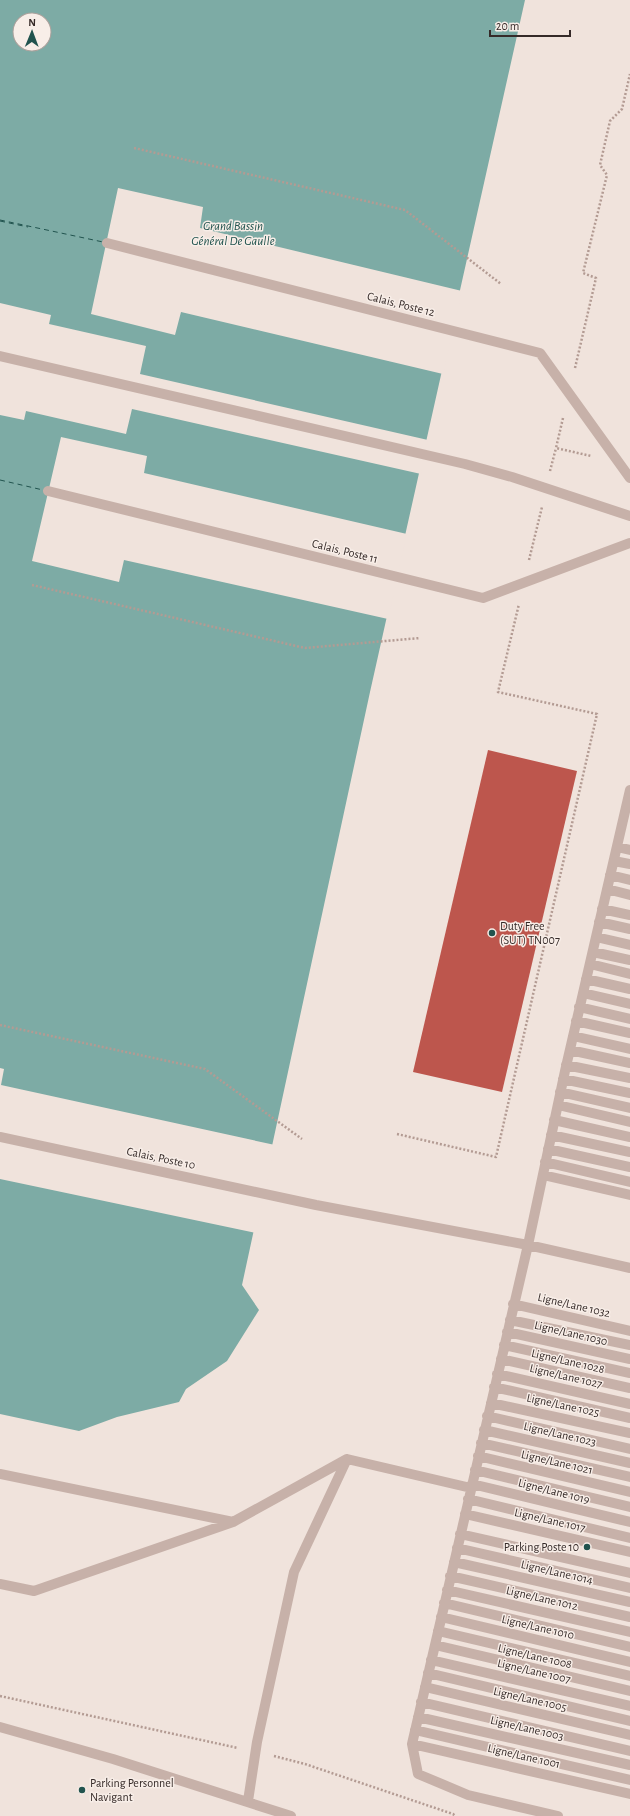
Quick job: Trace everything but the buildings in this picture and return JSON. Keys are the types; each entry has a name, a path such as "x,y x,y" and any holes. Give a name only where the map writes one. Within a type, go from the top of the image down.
{"lane":[{"name":"Calais, Poste 12","path":"106,243 515,346 540,354 568,395 630,478"},
{"path":"0,356 465,464 512,477 630,516"},
{"name":"Calais, Poste 11","path":"48,491 483,598 630,543"},
{"path":"558,1816 468,1795 418,1774 412,1744 513,1304 528,1245 560,1092 602,909 617,847 625,833 630,790"},
{"path":"617,847 630,850"},
{"path":"614,861 630,864"},
{"path":"610,875 630,880"},
{"path":"607,889 630,895"},
{"path":"602,909 630,915"},
{"path":"599,922 630,929"},
{"path":"596,937 630,945"},
{"path":"593,952 630,960"},
{"path":"590,964 630,974"},
{"path":"586,979 630,989"},
{"path":"583,993 630,1004"},
{"path":"580,1007 630,1019"},
{"path":"576,1021 630,1033"},
{"path":"573,1036 630,1049"},
{"path":"570,1050 630,1063"},
{"path":"566,1065 630,1078"},
{"path":"563,1079 630,1093"},
{"path":"560,1092 630,1108"},
{"path":"558,1105 630,1122"},
{"path":"554,1120 630,1137"},
{"path":"551,1135 630,1152"},
{"name":"Calais, Poste 10","path":"0,1137 316,1205 528,1245 630,1268"},
{"path":"548,1149 630,1167"},
{"path":"545,1162 630,1182"},
{"path":"543,1175 630,1195"},
{"name":"Ligne/Lane 1032","path":"513,1304 630,1330"},
{"path":"510,1320 630,1345"},
{"name":"Ligne/Lane 1030","path":"507,1332 630,1359"},
{"path":"504,1345 630,1374"},
{"name":"Ligne/Lane 1028","path":"501,1359 630,1388"},
{"name":"Ligne/Lane 1027","path":"497,1374 630,1404"},
{"path":"494,1388 630,1418"},
{"name":"Ligne/Lane 1025","path":"490,1403 630,1433"},
{"path":"488,1416 630,1449"},
{"name":"Ligne/Lane 1023","path":"484,1430 630,1463"},
{"path":"481,1443 630,1477"},
{"name":"Ligne/Lane 1021","path":"478,1456 630,1492"},
{"path":"0,1584 34,1591 234,1522 347,1459"},
{"path":"248,1801 255,1751 294,1572 347,1459"},
{"name":"Ligne/Lane 1019","path":"347,1459 630,1522"},
{"path":"475,1470 630,1508"},
{"path":"0,1474 234,1522"},
{"path":"468,1499 630,1538"},
{"name":"Ligne/Lane 1017","path":"465,1514 630,1552"},
{"path":"460,1534 630,1573"},
{"path":"457,1548 630,1588"},
{"name":"Ligne/Lane 1014","path":"454,1562 630,1602"},
{"path":"450,1576 630,1617"},
{"name":"Ligne/Lane 1012","path":"447,1590 630,1632"},
{"path":"444,1604 630,1647"},
{"name":"Ligne/Lane 1010","path":"441,1617 630,1662"},
{"path":"438,1631 630,1676"},
{"name":"Ligne/Lane 1008","path":"435,1645 630,1691"},
{"name":"Ligne/Lane 1007","path":"431,1660 630,1706"},
{"path":"428,1673 630,1721"},
{"name":"Ligne/Lane 1005","path":"425,1687 630,1735"},
{"path":"422,1702 630,1751"},
{"name":"Ligne/Lane 1003","path":"418,1717 630,1765"},
{"path":"0,1727 113,1759 291,1816"},
{"path":"415,1730 630,1780"},
{"name":"Ligne/Lane 1001","path":"412,1744 630,1794"}],"path":[{"path":"618,462 556,448 596,278 583,273 607,175 600,165 610,120 622,109 630,74"},
{"path":"134,148 404,210 501,284"},
{"path":"32,585 305,648 420,638"},
{"path":"397,1134 496,1157 597,714 498,692"},
{"path":"0,1025 205,1069 302,1139"},
{"path":"0,1696 255,1751 305,1764 453,1814 454,1816"}],"water":[{"name":"Grand Bassin Général De Gaulle","path":"0,0 525,0 370,692 242,1285 259,1310 227,1361 186,1389 179,1402 117,1417 79,1431 0,1414"}],"pier":[{"path":"118,188 203,207 200,228 462,291 443,374 181,312 175,335 91,314"},
{"path":"0,303 51,315 49,324 146,346 140,374 428,440 421,474 132,409 126,434 26,411 24,420 0,415"},
{"path":"61,437 147,456 144,473 407,534 388,619 124,560 119,582 32,561"},
{"path":"0,1068 4,1069 1,1085 275,1145 256,1233 0,1179"}],"ferry route":[{"path":"0,220 103,242"},
{"path":"0,221 28,227"},
{"path":"0,480 43,490"}],"place":[{"name":"Duty Free (SUT) TN007","path":"492,933"},
{"name":"Parking Poste 10","path":"587,1547"},
{"name":"Parking Personnel Navigant","path":"82,1790"}]}
